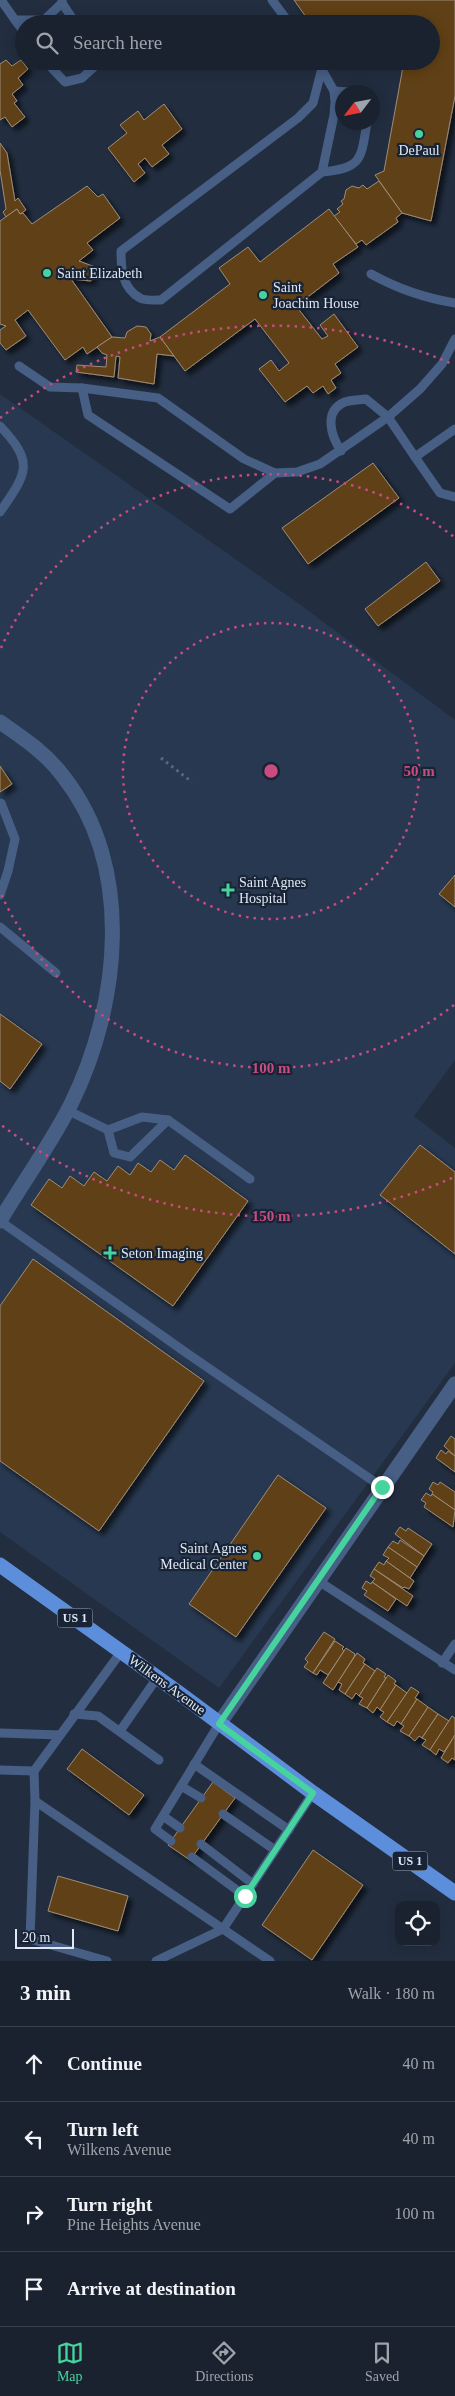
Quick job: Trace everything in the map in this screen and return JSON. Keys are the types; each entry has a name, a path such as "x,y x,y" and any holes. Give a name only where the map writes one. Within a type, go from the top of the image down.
{"main road":[{"name":"Wilkens Avenue","path":"0,1565 313,1793 455,1893"}],"street":[{"path":"0,722 37,748 63,776 90,817 105,859 110,888 112,951 104,1012 96,1042 67,1110 0,1221"},
{"path":"219,1724 317,1580 455,1384"}],"lane":[{"path":"0,0 15,20"},
{"path":"272,0 283,15"},
{"path":"49,15 62,2 70,15"},
{"path":"54,70 65,82 82,78 91,70"},
{"path":"319,70 313,103 298,118 121,251 121,273 128,286 141,299 160,300 322,172 344,170 357,162 362,151 365,130"},
{"path":"322,172 334,116 334,91 323,70"},
{"path":"370,274 404,290 430,299 455,303"},
{"path":"19,366 50,387 82,388 158,398 244,459 260,468 275,473 297,472 320,464 388,417 420,388 442,364 455,339"},
{"path":"82,388 88,415 230,509 275,473"},
{"path":"341,451 335,442 330,425 335,408 346,402 366,399 388,417 440,493 455,497"},
{"path":"0,426 18,445 23,462 21,481 0,512"},
{"path":"415,457 455,429"},
{"path":"0,895 8,871 15,839 1,803"},
{"path":"0,927 56,973"},
{"path":"67,1110 108,1130 142,1117 168,1120 250,1179"},
{"path":"108,1130 114,1153 130,1156 168,1120"},
{"path":"0,1221 188,1354 382,1487"},
{"path":"317,1580 455,1670"},
{"path":"442,1663 455,1644"},
{"path":"107,1961 30,1938 35,1801 34,1770 121,1652"},
{"path":"120,1731 157,1678"},
{"path":"74,1714 98,1716 159,1760"},
{"path":"171,1841 155,1829 219,1724"},
{"path":"0,1733 60,1735"},
{"path":"194,1764 289,1830"},
{"path":"0,1770 34,1770"},
{"path":"182,1786 201,1798"},
{"path":"156,1961 223,1929 313,1793"},
{"path":"35,1801 270,1961"},
{"path":"223,1814 275,1850"},
{"path":"163,1816 180,1828"},
{"path":"201,1844 253,1884"},
{"path":"192,1857 245,1896"}],"path":[{"path":"161,758 192,782"}],"shaded area":[{"name":"Saint Agnes Hospital","path":"0,394 298,603 455,720 455,1060 414,1116 455,1148 455,1363 219,1688 0,1532"}],"building":[{"name":"DePaul","path":"294,0 455,0 455,96 431,221 402,213 375,175 384,171 402,70 440,70 440,15 305,15"},
{"path":"6,60 12,66 15,64 15,70 27,70 18,78 23,85 12,94 17,101 14,103 25,117 12,127 5,117 0,120 0,64"},
{"path":"164,104 182,129 162,145 169,154 152,167 145,158 138,164 145,173 134,182 108,148 127,133 120,125 138,111 144,120"},
{"path":"0,143 7,153 15,201 18,198 26,210 20,214 17,209 6,217 3,212 6,209 0,170"},
{"path":"379,181 402,213 396,218 398,222 366,245 362,240 356,244 334,216 340,212 337,209 343,204 341,201 344,199 346,190 352,186 359,188 363,185 367,189"},
{"name":"Saint Elizabeth","path":"87,186 98,197 103,194 120,218 87,243 93,250 79,261 95,267 91,281 71,279 112,337 87,354 83,347 65,360 28,310 15,320 26,336 6,350 0,343 0,330 6,326 0,324 0,221 17,209 32,224"},
{"name":"Saint Joachim House","path":"329,209 358,247 333,264 339,273 296,306 322,339 328,336 320,325 334,314 358,347 335,364 341,373 331,380 336,388 328,394 323,386 313,393 307,386 285,402 259,369 271,360 279,371 289,363 255,319 185,371 160,337 230,284 219,268 248,247 260,262"},
{"path":"137,326 146,327 151,334 150,341 160,337 174,356 157,354 154,384 118,378 120,357 116,356 114,377 76,372 77,365 106,367 107,355 102,353 97,347 112,337 125,338 127,332"},
{"path":"373,463 399,498 308,564 282,528"},
{"path":"426,562 440,581 378,626 365,609"},
{"path":"0,766 12,784 0,792"},
{"path":"455,875 455,907 439,894"},
{"path":"0,1014 42,1044 10,1089 0,1081"},
{"path":"420,1145 455,1172 455,1254 380,1195"},
{"path":"185,1155 248,1201 173,1306 31,1205 49,1179 62,1188 70,1176 84,1186 94,1172 107,1181 118,1166 130,1175 138,1163 151,1172 160,1160 174,1170"},
{"path":"33,1259 204,1381 99,1531 0,1461 0,1306"},
{"path":"451,1436 455,1439 455,1456 444,1446"},
{"path":"441,1450 446,1454 448,1451 455,1456 455,1472 436,1458"},
{"name":"Saint Agnes Medical Center","path":"278,1475 326,1508 236,1637 189,1604"},
{"path":"433,1482 438,1485 440,1482 455,1492 455,1510 432,1494 433,1492 429,1489"},
{"path":"426,1493 431,1496 432,1494 455,1510 453,1527 424,1507 426,1503 421,1500"},
{"path":"400,1527 406,1531 408,1528 432,1544 424,1556 395,1534"},
{"path":"400,1540 424,1556 417,1567 388,1547 393,1541 398,1544"},
{"path":"388,1547 417,1567 410,1578 386,1561 389,1558 383,1555"},
{"path":"386,1561 414,1581 409,1589 403,1588 374,1569 379,1562 384,1565"},
{"path":"374,1569 413,1596 407,1606 372,1582 375,1579 370,1576"},
{"path":"366,1581 371,1584 372,1582 396,1599 388,1611 364,1595 367,1591 362,1588"},
{"path":"324,1632 335,1639 313,1673 304,1667 308,1662 305,1659"},
{"path":"335,1641 344,1647 342,1649 344,1651 328,1675 320,1670 317,1675 313,1673"},
{"path":"346,1648 355,1654 333,1690 323,1683"},
{"path":"357,1653 365,1659 363,1663 365,1664 345,1694 339,1690 342,1684 338,1682"},
{"path":"365,1664 375,1671 359,1696 356,1693 352,1699 345,1694"},
{"path":"377,1668 386,1674 384,1677 386,1678 367,1708 359,1704 363,1698 359,1696"},
{"path":"388,1675 396,1681 394,1684 396,1685 380,1710 377,1707 373,1713 367,1708"},
{"path":"396,1685 407,1693 387,1722 380,1717 384,1712 380,1710"},
{"path":"411,1687 419,1692 415,1698 417,1699 401,1724 397,1721 394,1726 387,1722"},
{"path":"417,1699 428,1707 409,1736 400,1731 404,1726 401,1724"},
{"path":"428,1707 438,1714 422,1738 419,1736 415,1741 409,1736"},
{"path":"438,1714 449,1721 430,1750 422,1745 426,1740 422,1738"},
{"path":"452,1716 455,1718 455,1735 444,1752 439,1749 436,1755 430,1750"},
{"path":"455,1735 455,1760 452,1758 448,1763 441,1758"},
{"path":"82,1749 144,1795 129,1815 67,1769"},
{"path":"213,1782 235,1798 190,1860 168,1845"},
{"path":"313,1850 363,1885 312,1960 262,1925"},
{"path":"58,1876 128,1896 118,1931 48,1911"}],"place":[{"name":"DePaul","path":"419,134"},
{"name":"Saint Elizabeth","path":"47,273"},
{"name":"Saint Joachim House","path":"263,295"},
{"name":"Saint Agnes Hospital","path":"228,890"},
{"name":"Seton Imaging","path":"110,1253"},
{"name":"Saint Agnes Medical Center","path":"257,1556"}],"route":[{"path":"245,1896 313,1793 219,1724 382,1487"}]}
